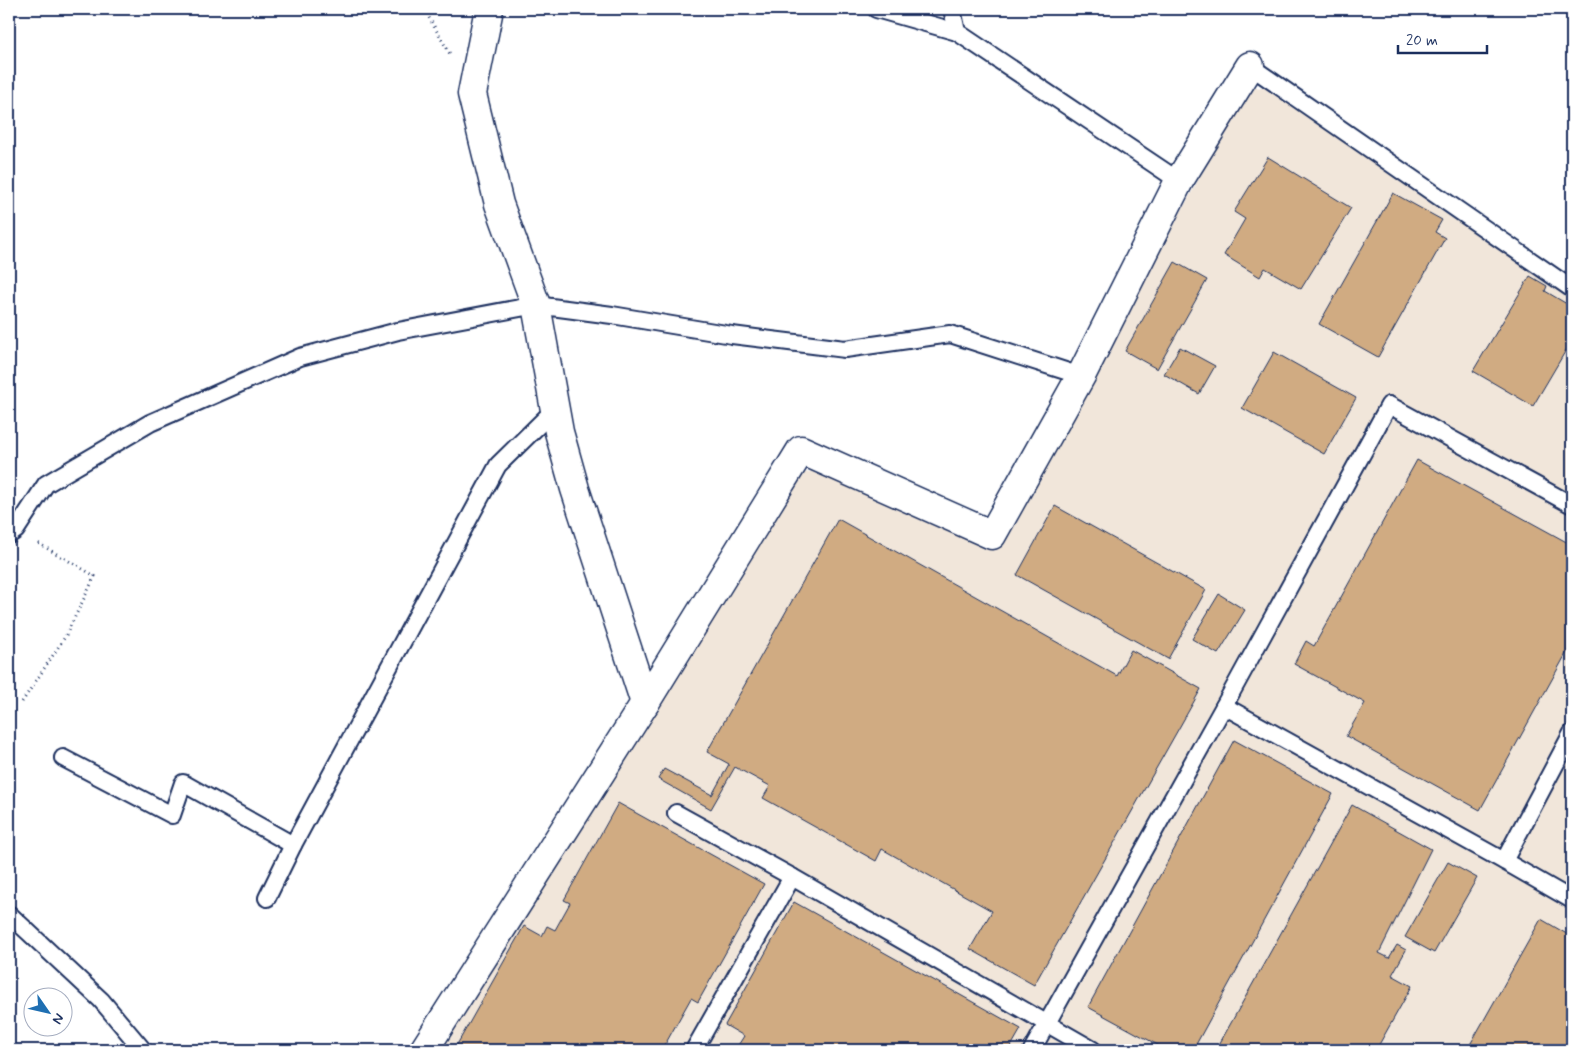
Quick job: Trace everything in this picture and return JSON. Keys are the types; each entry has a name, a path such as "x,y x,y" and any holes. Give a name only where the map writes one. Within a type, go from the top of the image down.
{"street":[{"path":"489,9 472,94 499,204 536,305 559,432 575,489 645,703"},
{"path":"424,1050 645,703 802,450 992,536 1081,376 1179,181 1250,66"}],"lane":[{"path":"876,9 957,32 1179,181"},
{"path":"952,9 957,32"},
{"path":"1250,66 1572,289"},
{"path":"12,533 46,484 150,423 300,357 398,332 536,305 732,335 845,349 950,334 1081,376"},
{"path":"1032,1050 1389,405 1572,505"},
{"path":"267,898 293,845 498,465 555,408"},
{"path":"1224,706 1504,860 1572,900"},
{"path":"1504,860 1572,733"},
{"path":"62,758 172,815 183,783 293,845"},
{"path":"676,812 1093,1050"},
{"path":"694,1050 792,877"},
{"path":"9,914 101,1000 143,1050"}],"path":[{"path":"424,9 472,94"},
{"path":"12,533 95,576 65,637 22,702"}],"shaded area":[{"path":"1249,87 1268,88 1572,301 1572,1050 437,1050 804,473 818,470 997,549"}],"building":[{"path":"1268,157 1351,208 1301,289 1265,268 1260,277 1224,255 1245,219 1234,212"},
{"path":"1393,193 1442,220 1435,232 1445,238 1378,357 1319,324"},
{"path":"1175,262 1207,280 1157,369 1125,351"},
{"path":"1530,276 1547,286 1545,291 1572,307 1572,340 1533,406 1473,371"},
{"path":"1180,347 1215,366 1199,394 1164,374"},
{"path":"1274,352 1356,398 1324,454 1242,408"},
{"path":"1417,460 1572,545 1572,643 1480,810 1346,736 1365,703 1294,664 1306,641 1314,646"},
{"path":"1055,506 1206,590 1168,659 1017,575"},
{"path":"838,519 1117,676 1131,650 1201,689 1034,985 970,949 992,911 882,849 876,861 763,798 770,786 735,767 711,809 658,779 664,769 712,795 729,764 707,752"},
{"path":"1219,594 1245,610 1218,654 1192,639"},
{"path":"1234,740 1333,794 1193,1050 1167,1050 1088,1007"},
{"path":"618,803 764,884 698,1002 691,998 662,1050 454,1050 524,926 542,936 547,926 555,930 570,903 564,900"},
{"path":"1352,805 1431,849 1379,953 1389,958 1397,945 1406,950 1392,975 1412,986 1376,1050 1216,1050"},
{"path":"1448,862 1477,878 1434,953 1405,937"},
{"path":"794,902 1021,1029 1009,1050 735,1050 744,1036 725,1025"},
{"path":"1541,919 1572,937 1572,1050 1467,1050"}]}
